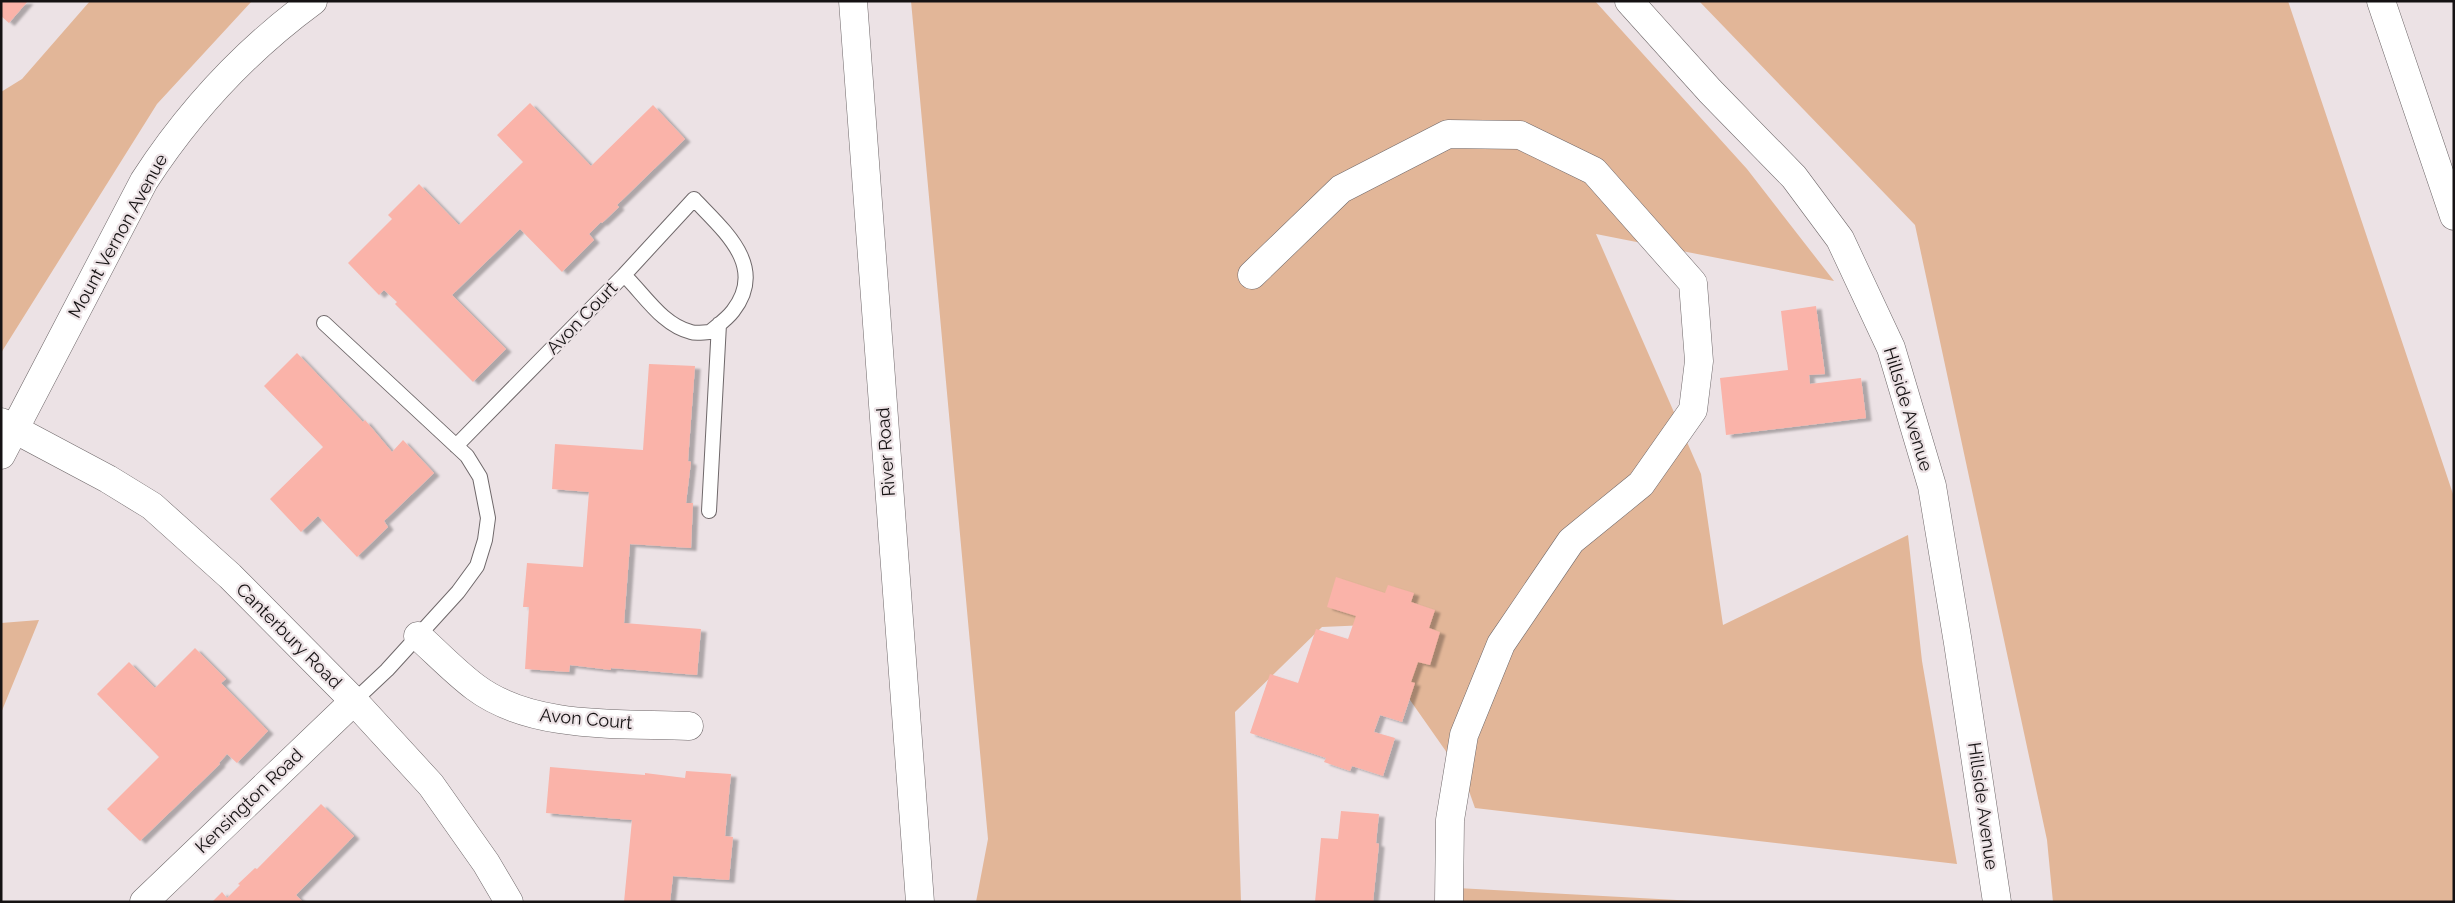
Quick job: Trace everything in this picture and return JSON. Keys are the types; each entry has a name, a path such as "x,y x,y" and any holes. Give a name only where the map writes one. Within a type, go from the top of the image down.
{"street":[{"name":"Mount Vernon Avenue","path":"1,455 8,426 144,181 166,148 190,115 241,59 282,24 313,1"},
{"name":"River Road","path":"853,1 920,902"},
{"name":"Hillside Avenue","path":"1629,1 1710,91 1794,177 1840,239 1891,348 1932,486 1997,902"},
{"path":"2381,1 2454,216"},
{"path":"1252,275 1341,189 1448,134 1520,135 1594,171 1693,283 1699,362 1693,410 1641,484 1571,541 1501,644 1464,736 1450,820 1449,902"},
{"name":"Canterbury Road","path":"8,426 152,506 230,576 354,701 431,785 486,863 509,902"},
{"name":"Avon Court","path":"418,636 475,687 505,705 534,716 563,720 689,726"},
{"name":"Kensington Road","path":"144,902 354,701"}],"lane":[{"name":"Avon Court","path":"456,446 624,274 694,199 735,244 744,258 746,274 744,291 733,311 710,332 691,333 674,325 659,313 624,274"},
{"path":"324,322 467,456 480,477 488,518 485,540 477,566 458,592 354,701"},
{"path":"709,512 720,324"}],"shaded area":[{"path":"90,1 252,1 157,104 1,353 1,92 22,79"},
{"path":"911,1 1595,1 1747,169 1834,281 1596,234 1701,474 1723,625 1908,535 1922,661 1957,864 1475,808 1464,777 1410,700 1390,624 1322,627 1235,712 1241,902 976,902 988,839"},
{"path":"1699,1 2288,1 2454,497 2454,902 2053,902 2047,840 1915,225"},
{"path":"39,620 1,713 1,623"},
{"path":"1439,887 1714,902 1437,902"}],"building":[{"path":"1,1 28,1 9,23 1,16"},
{"path":"530,103 591,166 653,105 685,139 617,205 619,207 589,234 594,240 562,272 520,229 452,295 506,349 473,382 395,304 397,302 384,290 379,295 348,263 392,219 388,215 419,184 459,225 523,162 497,135"},
{"path":"1816,306 1825,374 1809,375 1810,384 1861,378 1866,418 1726,435 1720,378 1788,370 1781,311"},
{"path":"297,353 363,422 365,420 392,452 403,440 434,473 384,521 388,527 357,557 318,516 301,532 270,499 323,447 264,386"},
{"path":"649,364 695,366 688,461 691,462 686,503 693,503 691,548 630,544 624,623 701,629 697,675 611,668 611,670 570,665 569,672 525,669 529,607 523,607 527,563 583,567 589,492 552,489 555,444 643,450"},
{"path":"1336,577 1385,593 1388,585 1414,593 1411,602 1435,610 1429,628 1440,632 1430,665 1418,662 1411,682 1415,683 1402,722 1380,715 1374,732 1395,738 1383,776 1352,766 1350,771 1324,762 1326,758 1250,733 1270,674 1298,683 1316,629 1348,639 1356,616 1327,607"},
{"path":"195,648 226,679 221,683 268,731 237,763 227,754 220,764 140,841 107,809 159,757 97,694 129,662 155,688"},
{"path":"550,767 645,775 645,773 685,778 686,771 731,774 725,836 733,837 729,880 673,876 670,902 624,902 632,820 546,813"},
{"path":"321,804 354,836 296,895 303,902 212,902 222,892 227,898 240,885 238,884 255,868 257,869"},
{"path":"1341,811 1379,814 1376,843 1379,844 1373,902 1315,902 1321,838 1338,839"}]}
